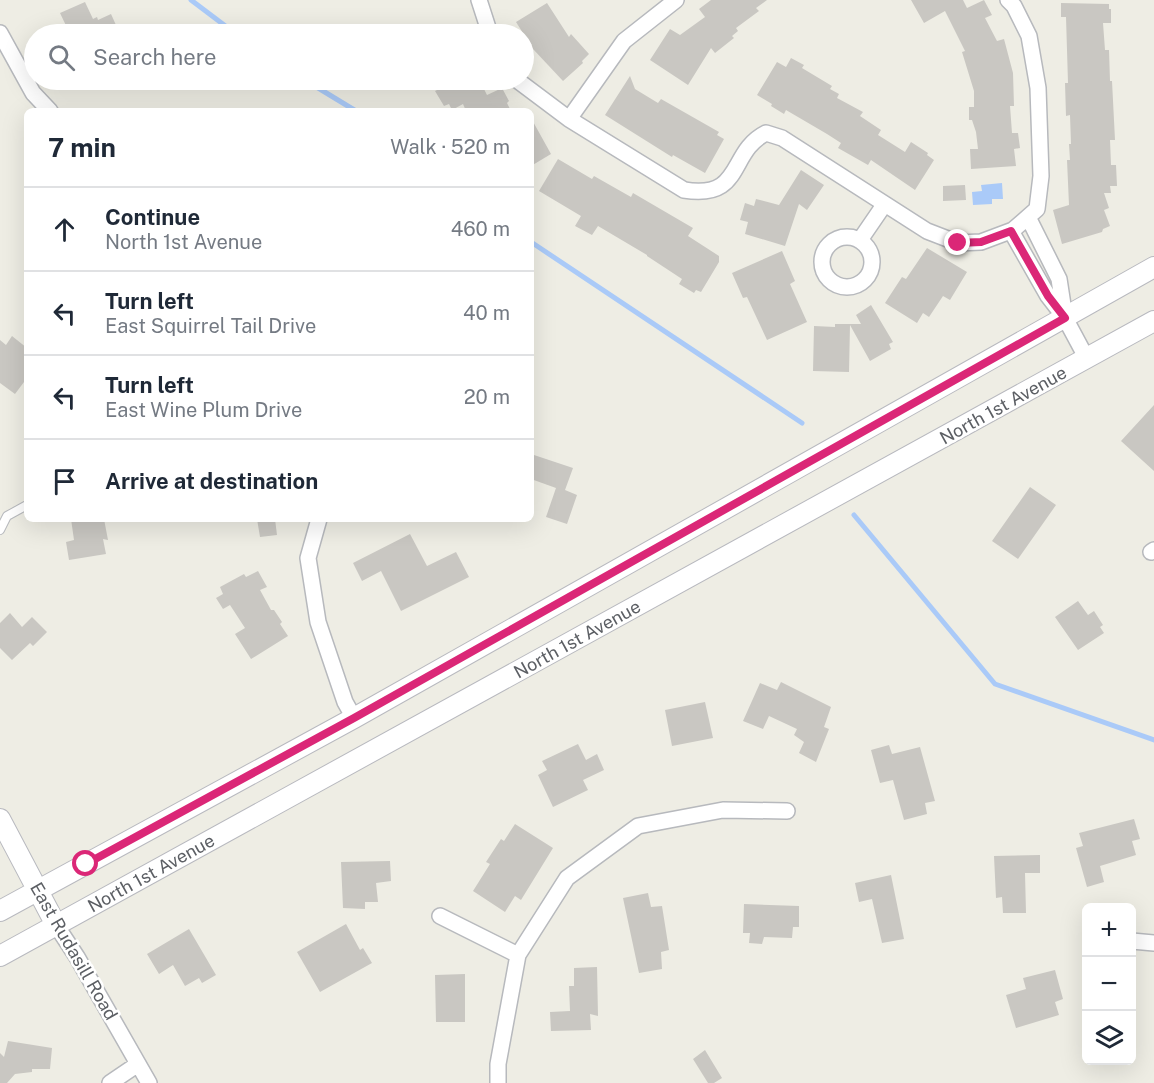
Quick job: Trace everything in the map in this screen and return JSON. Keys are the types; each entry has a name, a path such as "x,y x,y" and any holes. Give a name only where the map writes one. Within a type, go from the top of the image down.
{"main road":[{"path":"0,911 354,718 1154,267"},
{"name":"North 1st Avenue","path":"0,956 1154,321"},
{"name":"East Rudasill Road","path":"0,819 56,925"}],"street":[{"path":"479,0 487,24"},
{"path":"568,119 624,41 676,0"},
{"path":"531,90 568,119 684,190 701,193 724,184 755,139 766,133 782,138 927,231 958,243 981,242 1012,231 1037,209 1041,176 1038,88 1029,36 1014,6 1008,0"},
{"path":"0,33 24,77"},
{"path":"31,90 48,108"},
{"path":"33,93 33,108"},
{"path":"861,240 884,205"},
{"path":"1028,217 1059,279 1065,318"},
{"path":"1012,231 1087,359"},
{"path":"318,522 308,558 318,622 345,702 354,718"},
{"path":"498,1083 498,1064 519,955 567,878 638,826 723,810 787,811"},
{"path":"440,916 519,955"},
{"name":"East Rudasill Road","path":"56,925 77,957 149,1083"},
{"path":"1136,941 1154,943"},
{"path":"110,1083 138,1064"}],"lane":[{"path":"0,530 7,516 24,507"}],"water":[{"path":"1002,183 1003,199 992,199 992,204 973,205 972,192 982,191 981,185"}],"building":[{"path":"711,0 767,0 756,8 759,11 736,28 738,31 732,36 734,38 715,53 711,48 688,85 650,60 670,29 680,35 705,17 699,9"},
{"path":"911,0 963,0 967,8 984,0 992,15 985,18 997,41 1004,39 1013,73 1014,106 1010,106 1012,133 1018,133 1020,148 1014,149 1016,166 971,169 970,149 978,149 976,132 972,120 969,120 969,107 974,107 974,91 962,52 965,51 945,11 924,23"},
{"path":"85,2 93,19 97,17 98,20 111,14 116,24 65,24 60,13"},
{"path":"547,3 569,37 571,34 589,54 582,61 583,63 563,81 534,50 534,24 517,24 516,22"},
{"path":"1061,3 1109,4 1109,9 1111,9 1111,23 1103,23 1105,50 1109,50 1110,81 1112,81 1115,140 1110,140 1111,165 1116,165 1117,186 1110,186 1111,193 1104,193 1109,208 1104,210 1110,226 1102,232 1062,244 1053,210 1069,205 1067,160 1070,160 1069,144 1071,144 1070,115 1066,116 1065,83 1068,83 1066,17 1061,17"},
{"path":"791,58 804,65 802,68 832,86 830,89 839,94 837,98 863,112 860,116 881,130 878,135 905,152 911,142 928,153 927,155 934,160 915,190 871,160 868,165 838,148 841,143 786,110 784,114 757,95 777,62 786,67"},
{"path":"630,76 635,89 658,103 661,99 719,132 717,135 724,139 705,173 673,155 672,157 605,115"},
{"path":"484,90 487,95 503,90 509,101 507,103 510,108 465,108 463,104 451,108 449,104 444,106 435,91"},
{"path":"534,123 551,154 534,164"},
{"path":"558,159 592,179 594,176 631,197 633,193 693,228 688,236 719,256 719,262 701,292 696,290 694,293 679,284 682,279 598,226 592,235 575,226 581,216 539,191"},
{"path":"801,170 824,185 807,210 799,204 785,246 745,234 748,222 740,220 745,203 754,206 756,199 779,205"},
{"path":"965,185 966,200 943,201 943,186"},
{"path":"927,248 967,272 950,300 943,296 929,317 923,313 917,323 885,303 902,277 906,279"},
{"path":"782,251 795,281 790,284 807,322 767,340 747,297 743,298 732,273"},
{"path":"871,305 893,342 889,344 891,349 870,361 850,325 849,372 813,371 814,326 835,327 835,324 861,324 856,315"},
{"path":"12,336 24,346 24,382 15,394 0,383 0,340 6,345"},
{"path":"1154,405 1154,471 1121,441"},
{"path":"534,455 573,468 565,490 577,495 567,524 546,517 556,488 534,480"},
{"path":"1030,487 1056,505 1018,559 992,541"},
{"path":"71,522 105,522 108,540 103,539 106,554 69,560 66,542 74,540"},
{"path":"258,522 275,522 277,535 260,537"},
{"path":"410,534 427,566 456,552 469,577 401,611 381,571 362,581 353,563"},
{"path":"258,571 267,587 260,590 271,610 274,610 282,622 280,624 288,636 251,659 235,634 245,628 230,605 223,609 216,598 223,594 220,587 244,574 246,577"},
{"path":"1078,601 1088,615 1094,611 1103,625 1100,627 1104,633 1078,650 1055,617"},
{"path":"10,613 22,627 32,617 47,632 33,646 30,643 12,660 0,648 0,623"},
{"path":"781,682 831,707 824,727 829,729 816,762 799,753 804,742 794,735 797,729 769,716 763,729 743,721 760,683 777,690"},
{"path":"705,702 713,738 672,746 665,710"},
{"path":"578,744 586,760 597,754 604,770 583,780 588,790 553,807 538,775 547,770 542,761"},
{"path":"889,745 892,754 920,747 935,801 925,803 927,814 904,820 893,780 880,783 871,750"},
{"path":"1134,819 1140,839 1132,841 1136,855 1100,866 1104,882 1087,887 1076,848 1083,846 1079,833"},
{"path":"515,824 553,848 521,900 515,896 505,912 473,891 490,864 486,862 501,839 504,841"},
{"path":"1040,855 1040,873 1025,873 1026,913 1003,913 1002,897 996,898 994,856"},
{"path":"390,861 391,881 376,883 378,902 365,902 365,909 343,908 341,862"},
{"path":"891,875 904,939 882,943 872,899 859,902 855,883"},
{"path":"648,893 651,907 662,906 669,950 661,952 662,969 639,973 623,898"},
{"path":"744,904 799,906 799,927 793,927 792,938 764,937 762,944 749,943 750,933 743,933"},
{"path":"346,924 360,950 363,948 372,963 320,992 297,952"},
{"path":"189,929 216,975 202,983 199,978 185,986 173,965 159,974 147,954"},
{"path":"597,967 598,1016 590,1014 591,1030 551,1031 550,1012 570,1011 569,986 574,986 574,968"},
{"path":"1055,970 1063,999 1055,1002 1059,1015 1016,1028 1006,995 1026,989 1023,978"},
{"path":"465,974 465,1022 436,1022 435,975"},
{"path":"8,1041 52,1048 50,1069 32,1069 32,1072 15,1074 7,1083 0,1083 0,1053 4,1057"},
{"path":"705,1050 722,1078 714,1083 708,1083 693,1059"}],"waterway":[{"path":"191,0 223,24"},
{"path":"321,90 351,108"},
{"path":"534,244 802,423"},
{"path":"854,515 995,684 1154,740"}],"route":[{"path":"86,864 354,718 1065,318 1048,296 1011,231 981,242 958,243"}]}
